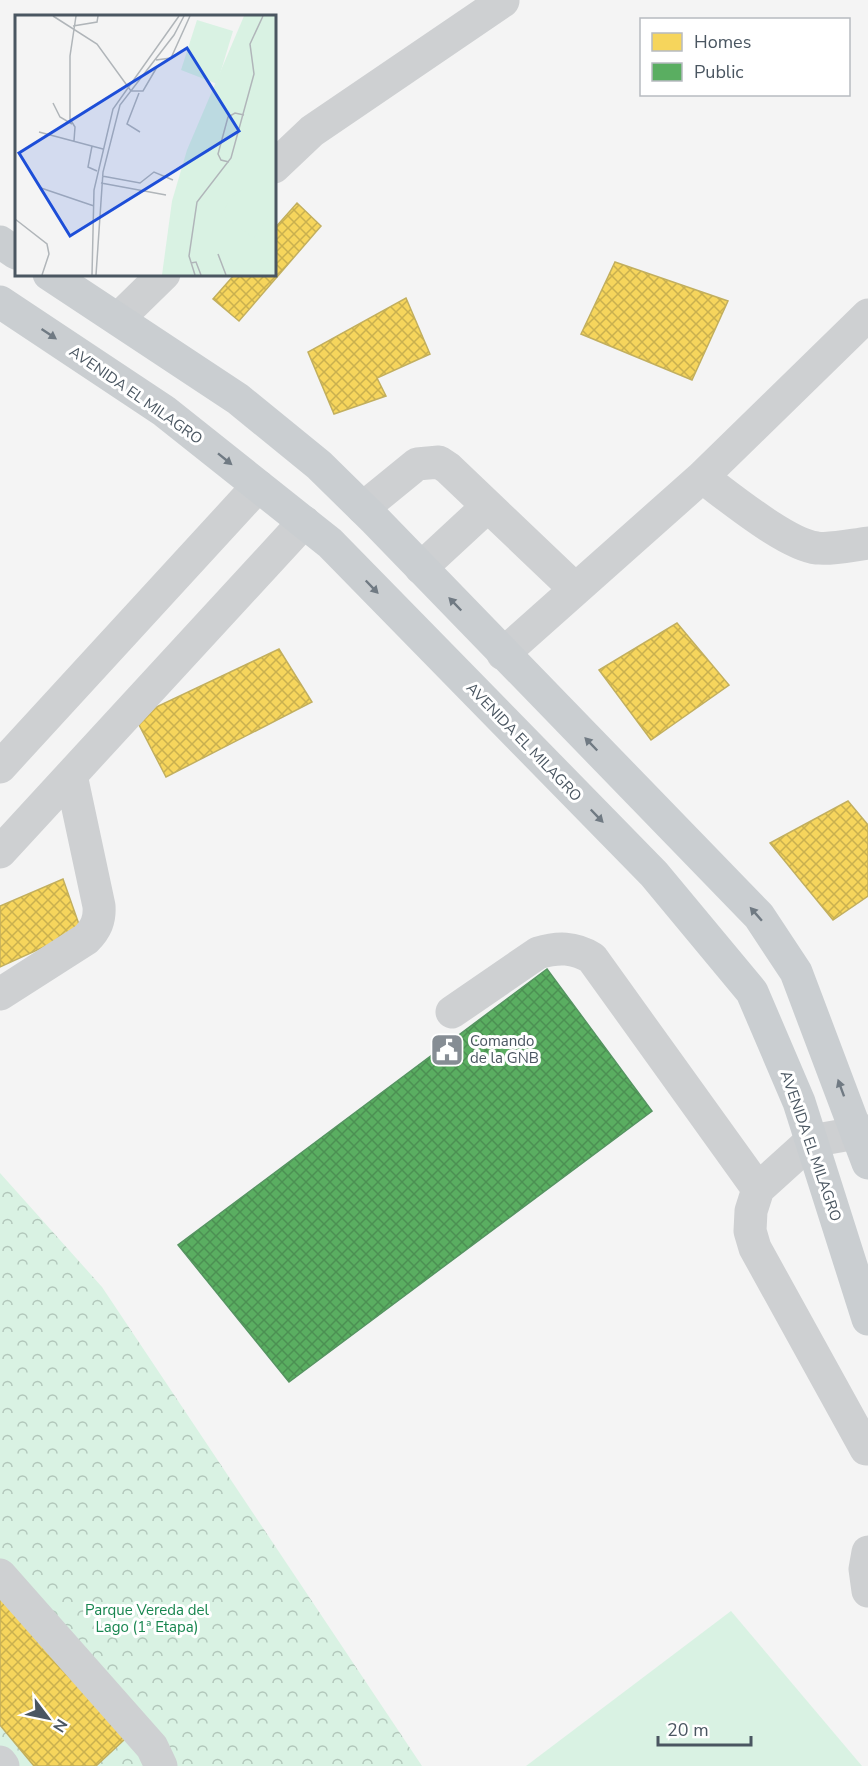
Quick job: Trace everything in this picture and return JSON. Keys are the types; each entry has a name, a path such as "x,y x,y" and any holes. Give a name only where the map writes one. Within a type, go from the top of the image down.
{"main road":[{"path":"0,242 15,252"},
{"path":"52,276 238,399 318,465 363,508 759,916 796,972 862,1132 868,1162"},
{"name":"AVENIDA EL MILAGRO","path":"0,302 164,411 330,543 654,874 752,992 799,1102 868,1319"}],"street":[{"path":"276,165 312,131 503,2"},
{"path":"118,319 162,276"},
{"path":"503,654 702,477 868,315"},
{"path":"363,508 417,464 439,462 575,589"},
{"path":"702,477 775,530 799,544 818,549 868,543"},
{"path":"0,767 258,486"},
{"path":"421,568 488,506"},
{"path":"818,549 868,518"},
{"path":"0,852 304,522"},
{"path":"0,994 86,939 98,923 99,906 70,775"},
{"path":"452,1012 538,953 566,948 581,951 592,958 758,1189"},
{"path":"862,1132 811,1141 758,1189 751,1211 750,1231 755,1248 866,1449"},
{"path":"868,1552 865,1569 868,1591"},
{"path":"0,1575 152,1748 161,1766"},
{"path":"0,1762 3,1766"}],"green space":[{"name":"Parque Vereda del Lago (1ª Etapa)","path":"0,1173 102,1287 422,1766 0,1766"},
{"path":"731,1611 862,1766 526,1766"}],"building: Homes":[{"path":"297,203 321,226 239,321 213,299 233,276 276,276 276,227"},
{"path":"615,262 728,301 692,380 581,334"},
{"path":"406,298 430,354 377,378 386,396 334,414 308,352"},
{"path":"677,623 729,685 651,740 599,670"},
{"path":"279,649 312,702 166,777 135,717"},
{"path":"848,801 868,825 868,896 833,920 770,843"},
{"path":"63,879 81,930 0,967 0,906"},
{"path":"0,1579 140,1725 96,1766 34,1766 0,1725"}],"building: Public":[{"path":"547,969 652,1111 289,1382 178,1245"}],"place":[{"name":"Comando de la GNB","path":"447,1050"}]}
